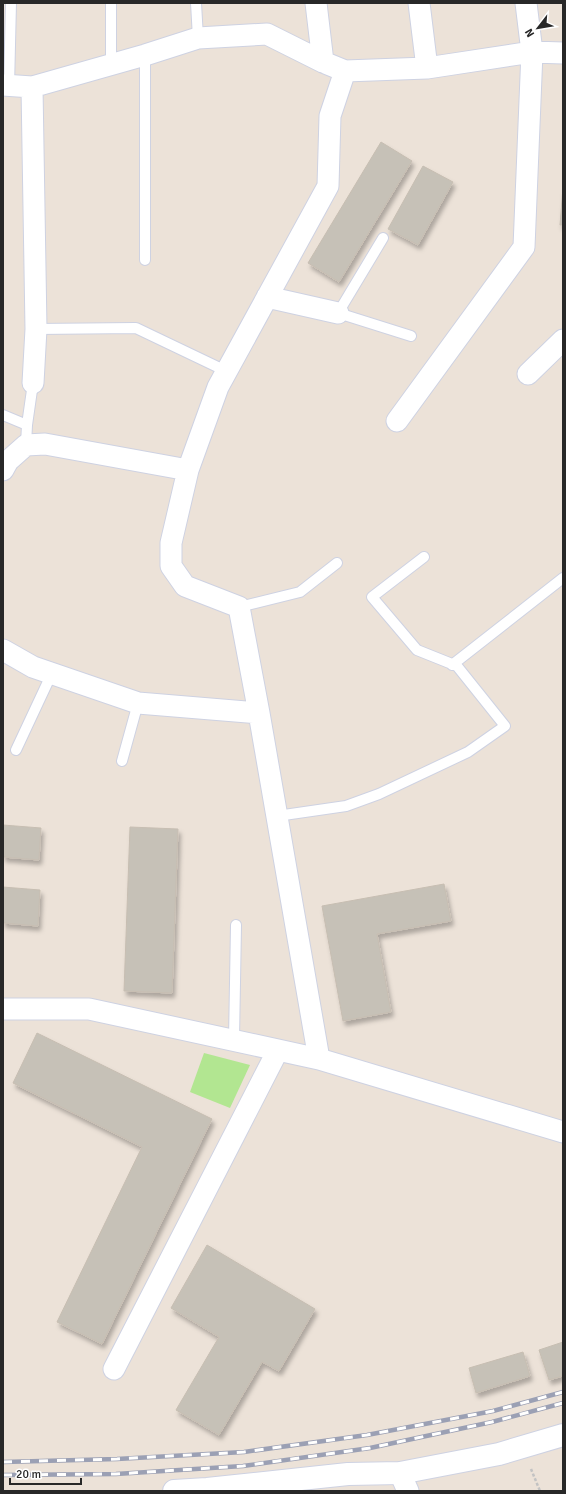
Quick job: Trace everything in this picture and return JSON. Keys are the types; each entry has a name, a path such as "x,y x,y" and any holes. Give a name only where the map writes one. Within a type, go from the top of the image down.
{"street":[{"path":"316,3 323,62"},
{"path":"419,3 427,68"},
{"path":"397,421 524,247 532,52 526,3"},
{"path":"6,86 32,87 145,55 198,38 267,34 323,62 345,71 427,68 532,52 563,53"},
{"path":"319,1059 259,713 239,607 185,586 171,566 171,543 188,470 218,387 328,186 330,116 345,71"},
{"path":"32,87 36,329 33,383"},
{"path":"267,297 338,313"},
{"path":"528,374 563,340"},
{"path":"3,470 26,435 45,444 188,470"},
{"path":"3,650 33,667 138,703 259,713"},
{"path":"3,1009 89,1009 234,1040 319,1059 563,1132"},
{"path":"114,1369 278,1050"},
{"path":"174,1491 207,1489 348,1474 404,1482 563,1435"}],"lane":[{"path":"6,86 11,3"},
{"path":"110,3 111,65"},
{"path":"196,3 198,38"},
{"path":"145,55 145,260"},
{"path":"383,238 338,313 411,336"},
{"path":"36,329 136,328 226,371"},
{"path":"26,435 33,383"},
{"path":"3,415 26,435"},
{"path":"277,816 346,806 379,794 468,752 506,726 457,666 417,650 372,597 424,557"},
{"path":"239,607 300,592 337,563"},
{"path":"452,664 563,578"},
{"path":"16,750 52,673"},
{"path":"122,761 138,703"},
{"path":"234,1040 236,925"}],"path":[{"path":"530,1468 540,1491"}],"green space":[{"path":"204,1053 250,1065 230,1108 190,1092"}],"building":[{"path":"381,142 412,161 339,282 308,263"},
{"path":"423,166 453,182 418,245 388,229"},
{"path":"563,187 563,225 560,225"},
{"path":"3,825 41,828 39,860 3,857"},
{"path":"130,827 178,829 172,993 124,991"},
{"path":"444,884 451,921 377,934 391,1012 343,1021 322,906"},
{"path":"3,887 40,890 38,926 3,923"},
{"path":"37,1033 212,1119 102,1344 57,1322 142,1147 13,1083"},
{"path":"207,1245 315,1309 279,1371 262,1362 219,1435 176,1410 219,1337 171,1308"},
{"path":"563,1342 563,1376 549,1380 539,1350"},
{"path":"523,1352 530,1376 476,1393 469,1368"}],"railway":[{"path":"3,1462 117,1459 244,1452 367,1435 493,1411 563,1392"},
{"path":"3,1475 116,1474 243,1466 370,1448 492,1422 563,1403"}]}
